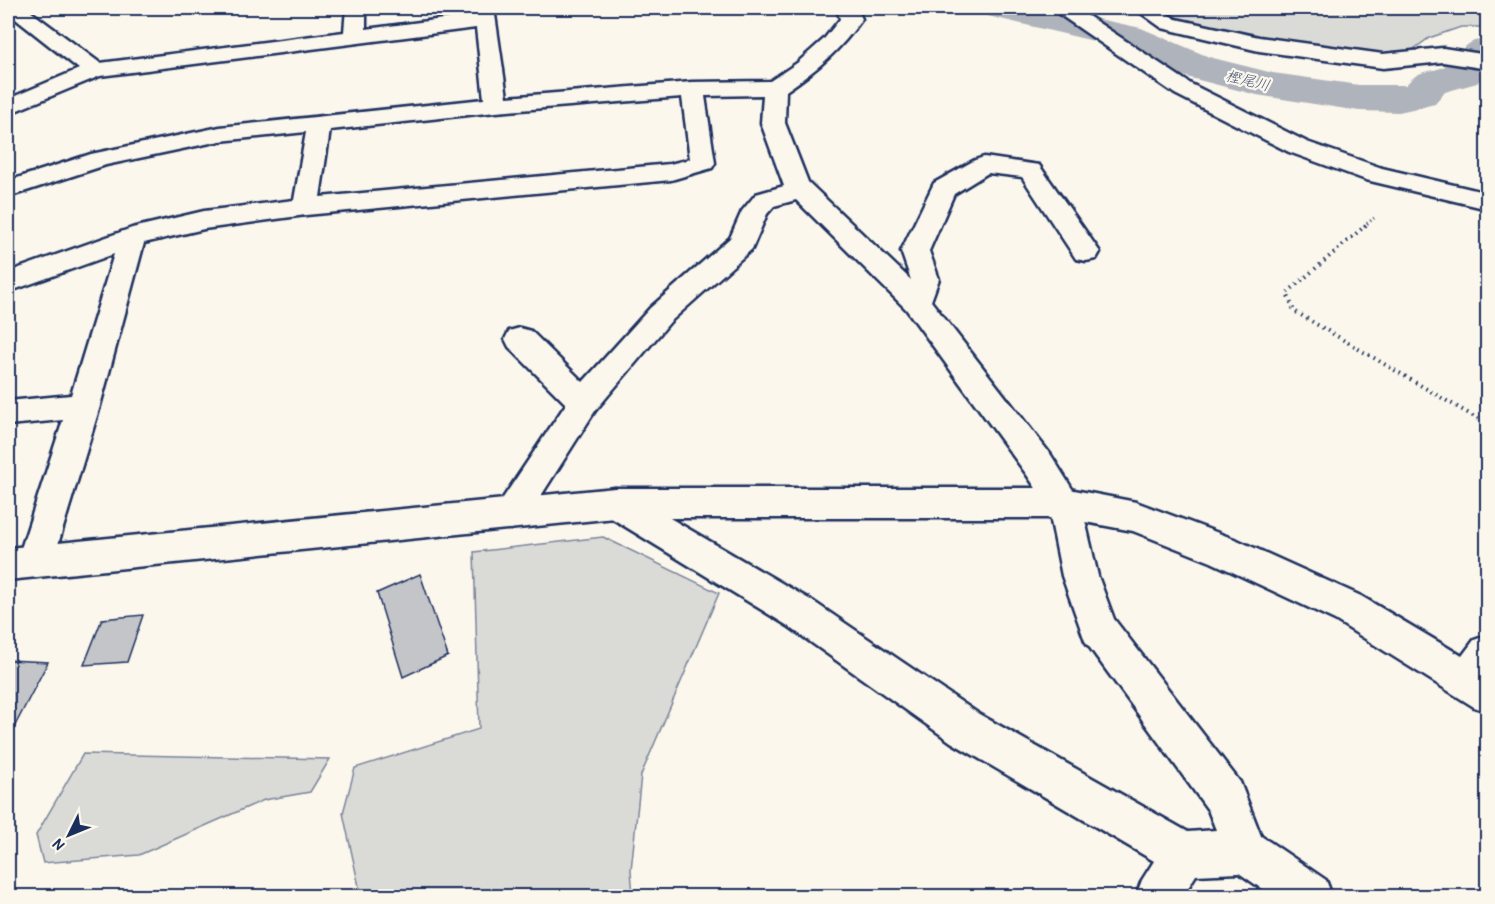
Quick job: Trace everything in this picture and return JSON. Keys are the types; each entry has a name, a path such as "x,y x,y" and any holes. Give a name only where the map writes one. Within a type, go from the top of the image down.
{"street":[{"path":"14,8 95,70"},
{"path":"355,35 356,8"},
{"path":"8,189 100,159 172,142 319,123 496,105 692,89 775,88 805,68 832,44 851,19 847,8"},
{"path":"1144,8 1169,24 1259,44 1383,61 1416,56 1443,56 1488,62"},
{"path":"1066,9 1183,89 1299,147 1375,174 1488,201"},
{"path":"8,107 95,70 355,35 485,14 496,105"},
{"path":"775,88 773,123 796,185 916,302 1064,503 1080,576 1098,629 1225,797 1245,850 1310,897"},
{"path":"8,282 132,237 204,220 306,207 661,173 704,162 692,89"},
{"path":"306,207 319,123"},
{"path":"916,302 926,279 915,251 925,224 943,189 984,165 1030,170 1086,252"},
{"path":"511,514 584,402 660,315 742,243 755,211 765,200 800,190"},
{"path":"132,237 84,406 21,562 615,502 1064,503 1136,517 1224,551 1348,608 1481,676"},
{"path":"520,339 584,402"},
{"path":"8,413 84,406"},
{"path":"615,502 801,614 965,728 1184,854 1245,850"},
{"path":"1158,897 1184,854"}],"path":[{"path":"1374,218 1287,293 1294,311 1488,425"}],"shaded area":[{"path":"1139,8 1487,8 1487,27 1461,27 1429,38 1400,59 1313,58"},
{"path":"603,537 719,593 641,775 631,870 633,896 361,896 343,813 355,768 479,729 474,552"},
{"path":"83,754 330,759 310,792 264,800 139,855 43,863 36,835"}],"building":[{"path":"420,574 448,656 403,677 377,593"},
{"path":"143,615 127,662 84,665 102,619"},
{"path":"8,660 48,662 8,739"}],"waterway":[{"name":"樫尾川","path":"1002,8 1127,37 1194,66 1272,86 1359,98 1399,99 1420,95 1430,83 1462,74 1483,51 1488,51"}]}
